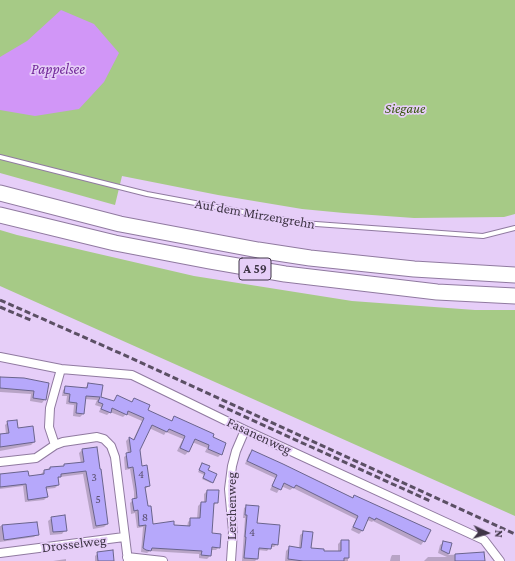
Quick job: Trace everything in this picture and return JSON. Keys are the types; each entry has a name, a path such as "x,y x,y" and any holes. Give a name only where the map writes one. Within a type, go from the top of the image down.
{"highway":[{"name":"A 59","path":"0,193 120,224 258,250 414,269 515,275"},
{"name":"A 59","path":"0,215 48,228 115,243 286,274 437,292 515,296"}],"street":[{"name":"Fasanenweg","path":"0,357 61,369 132,374 245,430 484,540 500,561"},
{"path":"55,445 49,427 50,408 61,369"},
{"name":"Lerchenweg","path":"231,561 233,531 229,489 232,466 236,451 245,430"},
{"path":"0,462 36,458 55,445 63,442 97,437 104,439 112,446 115,457 127,559 163,561"},
{"name":"Drosselweg","path":"0,554 124,537"}],"lane":[{"name":"Auf dem Mirzengrehn","path":"0,157 147,194 302,223 483,236 515,228"}],"green space":[{"name":"Siegaue","path":"0,0 515,0 515,214 504,217 414,218 302,209 218,195 122,176 115,205 0,173"},
{"path":"0,230 194,276 352,301 475,310 515,310 515,516 0,286"}],"water":[{"name":"Pappelsee","path":"61,10 94,24 119,53 104,82 79,109 35,116 0,110 0,57 27,41"}],"building":[{"path":"0,377 24,378 49,383 46,400 33,398 34,391 0,388"},
{"path":"88,383 103,385 101,397 114,401 117,395 132,402 134,398 150,405 148,410 172,421 174,416 214,434 213,437 226,443 222,455 208,449 209,445 195,439 189,452 180,448 185,436 169,429 167,432 152,425 140,450 142,466 147,465 150,486 145,487 148,506 151,506 153,524 174,521 174,525 190,526 190,518 200,518 201,502 206,502 207,490 219,490 218,503 214,503 212,533 221,534 220,548 212,547 211,556 201,555 202,551 152,548 151,551 143,548 146,525 139,526 138,510 134,511 132,499 137,498 136,488 133,467 128,468 126,453 131,452 129,437 134,440 144,418 128,411 127,415 112,408 111,413 101,409 103,404 98,402 100,397 86,396 84,414 76,413 77,403 69,402 70,394 64,393 65,386 87,388"},
{"path":"17,420 18,428 33,426 35,442 0,447 0,434 9,433 7,421"},
{"path":"97,447 108,524 96,526 86,471 61,474 61,477 58,477 59,485 46,487 48,497 28,500 26,484 0,487 0,474 28,471 29,476 44,474 44,470 50,469 50,467 84,462 82,449"},
{"path":"252,450 353,498 354,495 431,530 425,542 376,518 375,520 369,517 363,531 353,527 358,516 296,485 294,488 284,483 281,490 272,486 277,475 247,461"},
{"path":"202,463 210,466 208,470 217,474 213,483 203,478 205,473 199,470"},
{"path":"246,505 259,506 257,523 280,525 278,545 272,544 271,549 259,548 258,559 244,558 247,515 245,515"},
{"path":"65,515 67,531 53,532 51,517"},
{"path":"37,522 39,535 4,540 2,525"},
{"path":"303,531 313,532 311,548 324,549 324,551 341,551 341,540 349,540 349,558 344,558 344,561 303,561 288,559 289,546 301,548"},
{"path":"443,541 452,543 449,554 441,550"},
{"path":"113,550 114,561 98,561 97,552"},
{"path":"484,552 485,561 455,561 455,554"}],"railway":[{"path":"0,300 131,358 515,534"},
{"path":"0,307 33,321"},
{"path":"219,405 430,501"}]}
